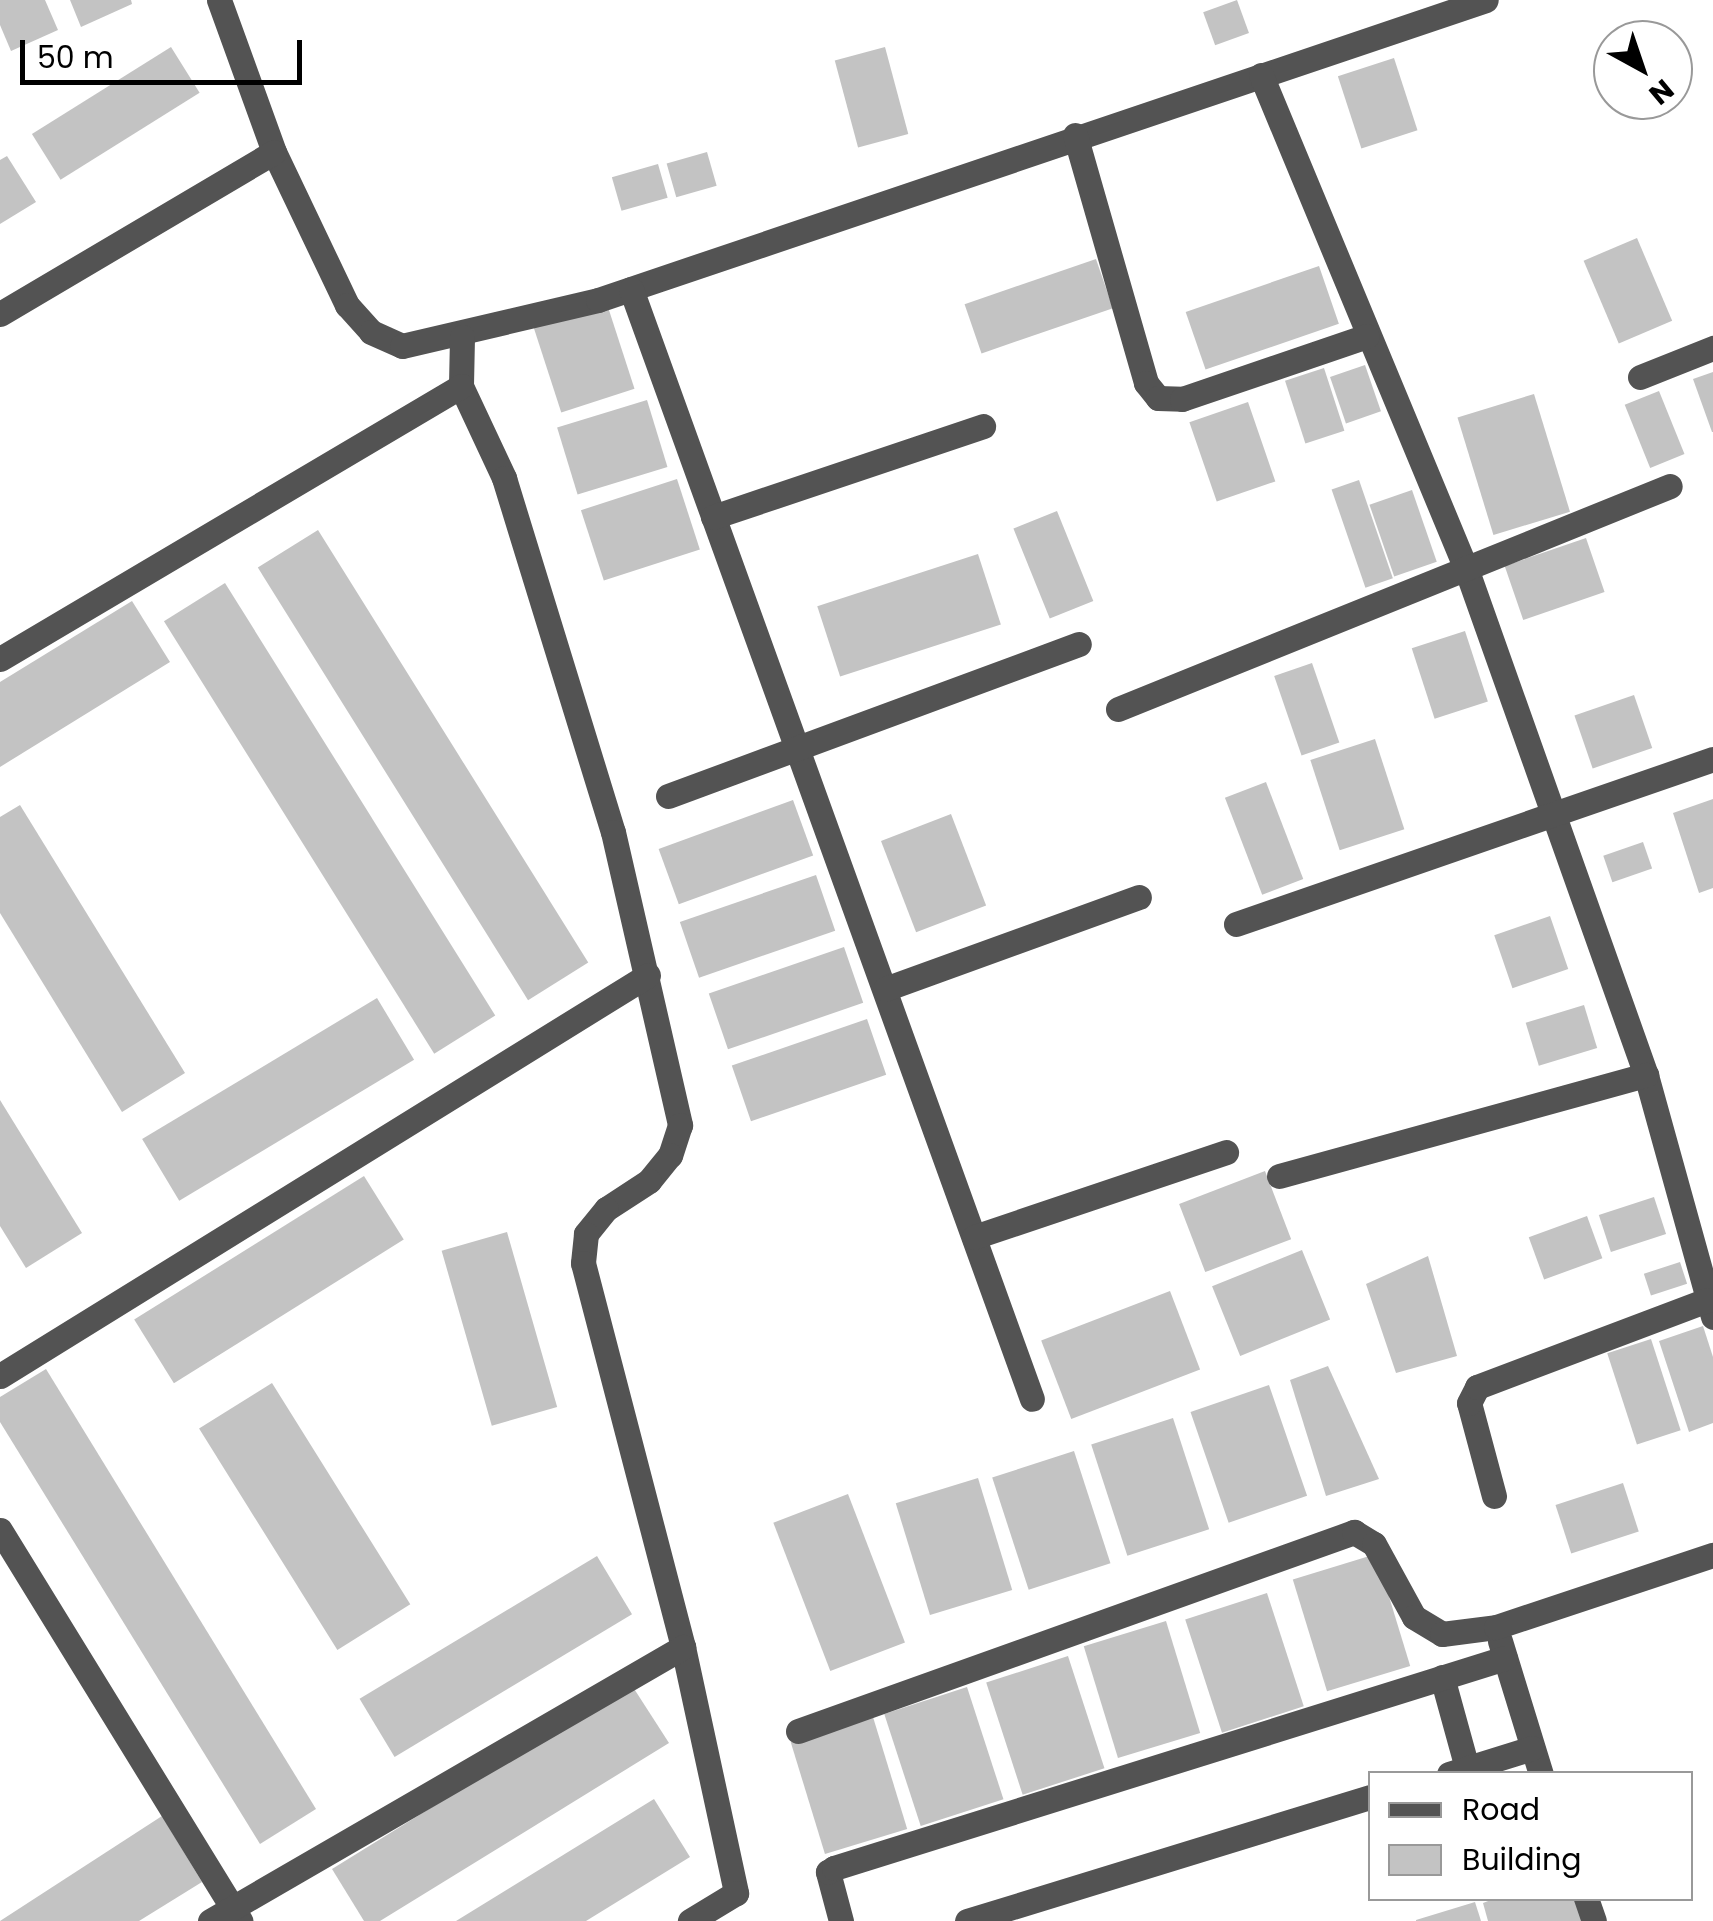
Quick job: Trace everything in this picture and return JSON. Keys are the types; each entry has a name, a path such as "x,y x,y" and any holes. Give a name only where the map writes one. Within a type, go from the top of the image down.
{"street":[{"path":"219,0 274,152 347,305 370,332 402,346 462,336 631,289 1486,0"},
{"path":"1261,75 1467,571 1554,810 1646,1075 1710,1309 1477,1387 1469,1403 1494,1496"},
{"path":"1075,136 1146,383 1158,398 1182,399 1367,336"},
{"path":"0,314 274,152"},
{"path":"631,289 1032,1399"},
{"path":"462,336 461,386 504,478 613,832 680,1125 660,1168 606,1209 586,1234 583,1263 684,1647 736,1892 690,1921"},
{"path":"1640,377 1713,348"},
{"path":"0,659 461,386"},
{"path":"713,517 983,426"},
{"path":"1118,709 1670,486"},
{"path":"668,796 1079,644"},
{"path":"1236,924 1554,810 1713,759"},
{"path":"885,990 1139,898"},
{"path":"0,1376 648,975"},
{"path":"1279,1176 1646,1075"},
{"path":"974,1237 1226,1152"},
{"path":"0,1530 227,1916 684,1647"},
{"path":"798,1732 1354,1532 1374,1544 1414,1616 1442,1634 1496,1627 1713,1555"},
{"path":"1496,1627 1541,1771"},
{"path":"842,1921 828,1872 834,1868 1505,1658"},
{"path":"1442,1677 1458,1771 1532,1748"},
{"path":"967,1921 1368,1799"}],"building":[{"path":"0,0 45,0 58,30 11,51 0,25"},
{"path":"70,0 131,0 132,4 81,27"},
{"path":"1237,0 1249,33 1215,45 1203,12"},
{"path":"171,47 200,93 61,180 32,134"},
{"path":"885,47 908,134 858,147 835,60"},
{"path":"1394,58 1417,130 1361,149 1338,76"},
{"path":"707,152 717,186 676,197 667,164"},
{"path":"7,156 36,202 0,224 0,160"},
{"path":"658,164 668,198 622,211 612,177"},
{"path":"1637,238 1672,321 1619,344 1584,261"},
{"path":"1096,259 1113,308 982,353 965,304"},
{"path":"1319,266 1339,324 1206,370 1186,312"},
{"path":"607,304 635,389 561,412 534,328"},
{"path":"1365,365 1381,411 1346,423 1330,377"},
{"path":"1324,368 1344,431 1305,443 1285,381"},
{"path":"1713,372 1713,432 1712,432 1693,379"},
{"path":"1659,391 1684,454 1650,468 1625,405"},
{"path":"1534,394 1570,512 1493,535 1457,417"},
{"path":"647,400 667,467 578,494 557,427"},
{"path":"1248,402 1275,481 1217,502 1189,422"},
{"path":"677,479 700,549 604,581 581,510"},
{"path":"1359,480 1393,578 1365,588 1332,489"},
{"path":"1412,490 1437,562 1394,577 1369,505"},
{"path":"1057,511 1093,601 1050,619 1013,529"},
{"path":"318,530 588,963 528,1000 258,568"},
{"path":"1586,538 1605,592 1523,620 1505,566"},
{"path":"978,554 1001,624 840,677 817,606"},
{"path":"225,583 495,1016 434,1054 164,621"},
{"path":"132,601 170,662 0,767 0,682"},
{"path":"1465,631 1488,701 1435,719 1412,648"},
{"path":"1312,663 1339,742 1302,755 1274,676"},
{"path":"1634,695 1652,748 1593,768 1574,716"},
{"path":"1375,739 1404,829 1340,850 1310,760"},
{"path":"1266,782 1303,879 1262,895 1225,798"},
{"path":"1713,799 1713,888 1699,893 1673,813"},
{"path":"793,800 813,855 679,904 659,849"},
{"path":"20,805 185,1073 122,1112 0,913 0,817"},
{"path":"951,814 986,905 916,932 881,841"},
{"path":"1643,842 1652,868 1612,882 1603,856"},
{"path":"816,875 835,931 699,978 680,922"},
{"path":"1550,916 1568,969 1512,988 1494,935"},
{"path":"844,947 863,1003 728,1049 709,994"},
{"path":"377,998 414,1060 179,1201 142,1139"},
{"path":"1584,1005 1597,1048 1539,1066 1526,1023"},
{"path":"867,1019 886,1075 751,1121 732,1066"},
{"path":"0,1100 82,1233 26,1268 0,1226"},
{"path":"1265,1171 1291,1239 1205,1272 1179,1204"},
{"path":"364,1176 404,1240 174,1383 134,1320"},
{"path":"1654,1197 1666,1234 1611,1252 1599,1215"},
{"path":"1587,1216 1602,1258 1544,1279 1529,1237"},
{"path":"507,1232 557,1407 492,1426 442,1251"},
{"path":"1302,1250 1330,1320 1240,1356 1212,1286"},
{"path":"1428,1256 1457,1356 1396,1373 1366,1284"},
{"path":"1680,1262 1687,1284 1651,1296 1644,1274"},
{"path":"1170,1291 1200,1369 1071,1419 1041,1340"},
{"path":"1703,1326 1713,1357 1713,1423 1689,1432 1659,1341"},
{"path":"1651,1339 1681,1430 1637,1445 1607,1353"},
{"path":"1328,1366 1379,1479 1326,1496 1290,1380"},
{"path":"46,1369 316,1809 260,1844 0,1422 0,1397"},
{"path":"272,1383 410,1604 337,1650 199,1429"},
{"path":"1269,1385 1307,1496 1229,1523 1191,1412"},
{"path":"1173,1418 1209,1529 1127,1556 1091,1445"},
{"path":"1074,1451 1110,1563 1029,1590 992,1478"},
{"path":"978,1478 1012,1590 930,1615 896,1503"},
{"path":"1623,1483 1639,1532 1571,1553 1555,1505"},
{"path":"848,1494 905,1642 830,1671 773,1523"},
{"path":"1376,1554 1410,1666 1327,1691 1293,1579"},
{"path":"597,1556 632,1614 395,1757 360,1699"},
{"path":"1267,1593 1304,1706 1222,1733 1185,1620"},
{"path":"1166,1621 1200,1733 1118,1758 1084,1646"},
{"path":"1068,1656 1104,1768 1023,1795 986,1683"},
{"path":"631,1684 669,1743 380,1921 364,1921 332,1869"},
{"path":"967,1687 1003,1799 921,1826 884,1714"},
{"path":"873,1717 907,1829 825,1854 791,1742"},
{"path":"654,1799 690,1857 586,1921 456,1921"},
{"path":"162,1816 202,1882 139,1921 0,1921"},
{"path":"1578,1901 1584,1921 1488,1921 1483,1903"},
{"path":"1475,1902 1481,1921 1416,1921 1416,1920"}]}
